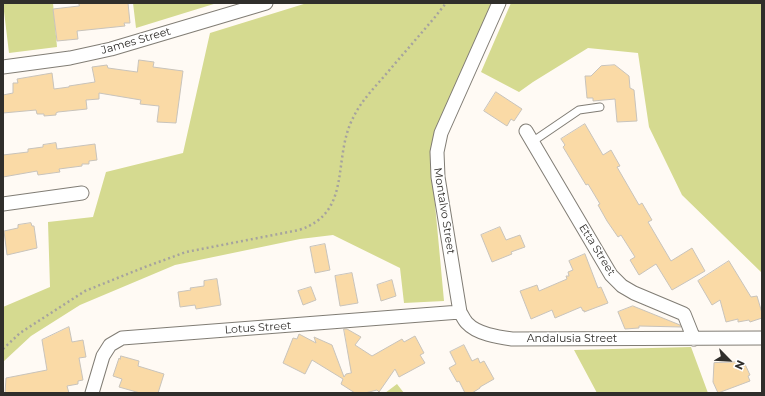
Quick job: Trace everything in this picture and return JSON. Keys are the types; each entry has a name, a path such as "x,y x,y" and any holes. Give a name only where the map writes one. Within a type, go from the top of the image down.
{"street":[{"name":"James Street","path":"3,67 70,58 111,49 266,3"},
{"name":"Montalvo Street","path":"460,312 438,177 437,152 441,133 499,3"},
{"name":"Etta Street","path":"529,136 611,275 622,286 634,294 684,314 694,339"},
{"path":"3,204 82,193"},
{"name":"Andalusia Street","path":"460,312 466,323 476,329 500,338 762,338"},
{"name":"Lotus Street","path":"92,393 106,350 110,345 122,338 460,312"}],"lane":[{"path":"529,136 579,110 600,108"}],"path":[{"path":"3,349 20,333 85,291 186,252 298,230 310,226 321,219 329,210 335,198 347,134 353,118 364,100 436,17 446,3"}],"green space":[{"path":"3,3 53,3 57,47 9,53"},
{"path":"133,3 217,3 136,28"},
{"path":"307,3 494,3 432,172 444,301 404,303 400,268 333,235 300,239 175,265 80,305 31,336 3,362 3,307 50,287 48,222 93,217 106,172 183,153 210,33"},
{"path":"511,3 762,3 762,273 682,195 649,127 638,53 588,48 519,92 481,72"},
{"path":"691,347 708,393 597,393 574,350"},
{"path":"397,384 404,393 385,393"}],"building":[{"path":"79,3 128,3 130,23 124,23 125,26 77,31 78,39 57,41 53,9 79,6"},
{"path":"139,60 154,62 153,67 183,71 176,123 157,122 159,106 140,104 141,100 99,93 99,99 86,100 87,109 58,112 56,115 44,116 44,114 37,114 36,110 3,113 3,95 13,93 13,83 18,83 17,79 52,73 54,89 69,87 95,82 92,67 107,65 108,68 137,72"},
{"path":"615,65 629,76 630,88 634,90 637,121 617,122 615,99 593,101 593,98 587,98 585,76 591,76 601,66"},
{"path":"496,92 522,109 514,121 511,119 507,126 484,111"},
{"path":"585,124 603,155 611,150 620,166 617,167 639,205 642,203 652,220 648,222 671,261 692,248 705,271 672,290 656,264 639,275 630,260 635,257 621,235 618,237 607,221 598,205 600,204 588,184 586,185 563,147 565,145 561,139"},
{"path":"56,143 57,149 95,144 97,160 89,161 89,164 82,164 82,166 59,169 60,172 38,175 37,171 3,177 3,155 28,152 28,149"},
{"path":"31,223 32,226 34,226 37,248 7,255 4,231 18,228 18,225"},
{"path":"500,227 506,240 520,235 525,247 511,252 512,254 492,262 481,235"},
{"path":"325,244 330,270 315,273 310,247"},
{"path":"585,254 598,288 601,287 608,303 584,312 581,307 555,318 552,310 531,319 520,291 537,285 539,291 567,279 566,276 569,276 568,272 573,270 569,261"},
{"path":"729,261 751,297 757,296 762,318 750,322 749,320 738,322 738,319 726,322 720,300 712,305 698,281"},
{"path":"352,273 358,303 340,306 335,276"},
{"path":"217,279 221,305 196,309 195,305 180,307 178,292 204,286 204,281"},
{"path":"392,280 396,296 381,301 377,285"},
{"path":"311,287 316,300 303,305 298,291"},
{"path":"633,306 680,325 681,327 639,326 639,328 625,329 618,312"},
{"path":"69,327 72,342 83,340 86,357 79,358 83,380 78,381 78,384 67,386 69,393 5,393 6,378 47,370 42,340"},
{"path":"344,329 347,329 361,337 355,345 372,356 402,339 404,342 415,336 424,353 420,355 425,363 399,377 395,369 379,392 377,390 365,393 355,393 341,384 343,379 312,360 305,374 283,363 293,338 297,339 299,334 316,343 314,337 332,345 344,377 346,374 351,373"},
{"path":"464,345 472,361 478,358 480,363 484,361 494,379 472,393 465,393 459,381 457,382 449,368 456,364 450,352"},
{"path":"121,356 139,361 138,366 164,374 158,393 140,393 119,387 122,379 113,376"},
{"path":"744,362 750,375 748,376 750,381 718,393 713,382 714,363"}]}
